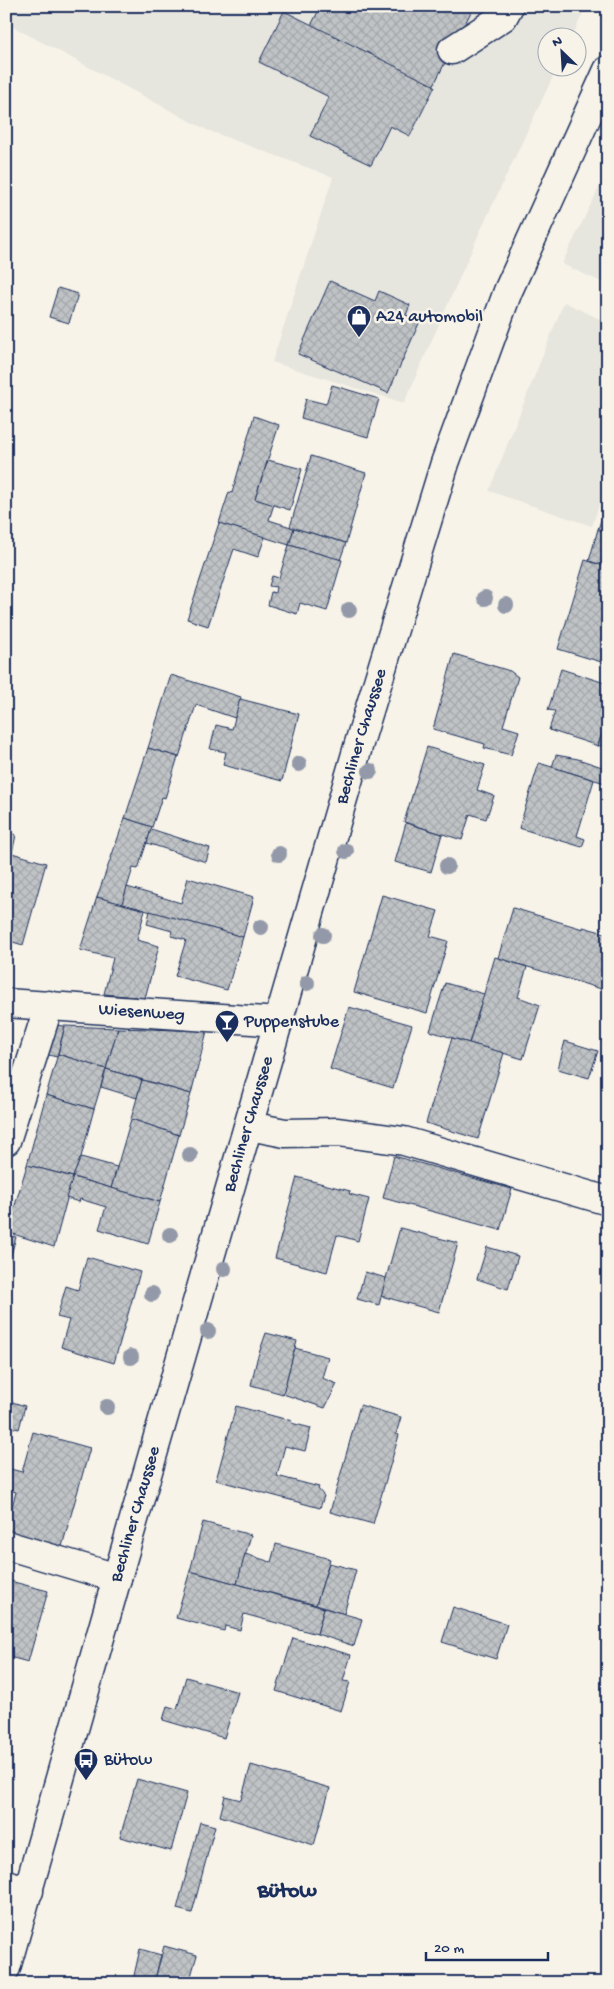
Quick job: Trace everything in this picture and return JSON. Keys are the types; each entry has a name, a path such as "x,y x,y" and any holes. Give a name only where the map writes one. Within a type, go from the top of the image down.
{"main road":[{"path":"452,50 503,17 509,6"},
{"name":"Bechliner Chaussee","path":"6,1968 18,1887 117,1578 363,731 445,463 508,291 608,70"},
{"name":"Wiesenweg","path":"6,1003 278,1022"},
{"path":"6,1141 49,1005"},
{"path":"249,1126 285,1133 338,1132 404,1141 608,1201"},
{"path":"6,1545 117,1578"}],"shaded area":[{"path":"6,6 586,6 576,28 536,28 536,78 552,78 482,227 404,403 272,362 333,177 207,130 6,23"},
{"path":"608,169 608,285 562,264"},
{"path":"564,302 608,323 608,487 605,487 592,526 489,491"}],"building":[{"path":"321,6 474,6 426,100 304,39"},
{"path":"284,11 435,86 410,136 390,126 371,165 310,136 329,97 259,62"},
{"name":"A24 automobil","path":"330,281 375,301 379,291 410,305 406,315 420,321 388,393 298,354"},
{"path":"58,288 78,294 69,323 49,317"},
{"path":"332,385 379,399 368,437 301,418 306,399 326,404"},
{"path":"254,416 279,425 255,499 274,504 269,520 294,528 289,545 219,523 229,492 232,493"},
{"path":"311,456 366,473 346,543 290,527"},
{"path":"268,460 302,469 290,510 255,499"},
{"path":"608,501 608,533 598,529"},
{"path":"219,523 265,537 258,557 234,549 208,626 187,619"},
{"path":"294,528 346,543 340,560 289,545"},
{"path":"598,529 608,533 608,567 589,561"},
{"path":"289,545 342,560 327,611 300,603 297,614 268,605 271,592 275,593 276,587 269,586 272,576 279,578"},
{"path":"585,560 608,567 608,664 558,649"},
{"path":"454,654 510,671 518,677 503,726 519,731 511,755 484,748 485,744 433,729"},
{"path":"561,669 608,684 608,714 598,746 549,730 555,711 548,710"},
{"path":"171,675 241,697 235,718 196,705 179,757 148,748"},
{"path":"240,699 299,714 282,781 223,765 226,752 210,749 216,725 232,729"},
{"path":"608,714 608,745 598,746"},
{"path":"427,747 485,765 477,790 494,796 486,819 470,814 462,840 404,822"},
{"path":"148,748 178,757 165,798 162,797 152,827 125,818"},
{"path":"556,755 578,759 608,769 608,784 552,767"},
{"path":"539,763 594,780 577,836 585,839 582,847 519,828"},
{"path":"125,818 152,827 138,869 133,868 122,904 97,897"},
{"path":"406,823 442,834 431,872 395,862"},
{"path":"151,829 210,848 206,862 147,843"},
{"path":"6,832 16,835 12,853 46,863 23,945 6,940"},
{"path":"188,878 254,897 243,937 122,904 127,887 181,903"},
{"path":"382,895 438,911 430,936 448,941 427,1013 354,992"},
{"path":"97,897 145,910 137,940 159,946 145,998 104,994 113,958 80,950"},
{"path":"513,908 583,929 583,927 608,934 608,991 498,958"},
{"path":"150,911 243,937 227,990 175,976 186,940 171,936 172,931 147,924"},
{"path":"495,957 527,967 518,997 540,1005 523,1059 469,1043"},
{"path":"445,983 484,994 469,1043 430,1031"},
{"path":"349,1007 412,1025 393,1088 330,1069"},
{"path":"53,1025 65,1026 57,1057 44,1054"},
{"path":"65,1026 118,1028 106,1069 58,1054"},
{"path":"118,1028 207,1031 191,1094 106,1069"},
{"path":"452,1038 504,1053 478,1139 426,1123"},
{"path":"565,1041 598,1051 589,1078 558,1069"},
{"path":"58,1054 106,1069 94,1109 46,1095"},
{"path":"106,1069 142,1080 137,1098 101,1087"},
{"path":"142,1080 191,1094 179,1135 131,1119"},
{"path":"46,1095 94,1109 81,1157 73,1177 27,1165"},
{"path":"131,1119 179,1135 160,1202 111,1188"},
{"path":"394,1156 512,1189 500,1230 383,1198"},
{"path":"81,1157 117,1167 111,1188 73,1177"},
{"path":"27,1165 73,1177 54,1247 7,1232"},
{"path":"73,1177 160,1202 148,1244 99,1229 106,1207 80,1199 79,1202 66,1198"},
{"path":"297,1177 350,1191 349,1194 369,1199 358,1241 337,1235 327,1272 275,1258"},
{"path":"400,1228 458,1243 439,1312 381,1296"},
{"path":"6,1235 16,1237 6,1273"},
{"path":"487,1247 518,1256 508,1289 477,1279"},
{"path":"87,1257 140,1272 114,1363 61,1347 69,1320 57,1317 66,1286 78,1290"},
{"path":"365,1272 386,1278 379,1305 357,1299"},
{"path":"266,1333 297,1341 283,1394 251,1385"},
{"path":"295,1348 328,1357 322,1378 337,1384 325,1408 283,1394"},
{"path":"6,1352 11,1354 6,1373"},
{"path":"6,1400 25,1406 19,1429 6,1426"},
{"path":"360,1405 401,1417 396,1434 399,1435 373,1524 330,1512"},
{"path":"236,1406 311,1428 305,1451 285,1446 277,1476 319,1487 318,1489 324,1496 320,1508 216,1480"},
{"path":"33,1432 90,1448 61,1550 6,1535 6,1528 16,1492 6,1489 6,1468 22,1472"},
{"path":"203,1522 251,1535 237,1584 190,1571"},
{"path":"276,1544 330,1559 316,1605 237,1584 245,1554 271,1562"},
{"path":"329,1563 356,1570 344,1614 316,1605"},
{"path":"190,1571 324,1608 317,1634 244,1614 240,1630 225,1626 224,1631 176,1618"},
{"path":"6,1580 48,1591 28,1662 6,1656"},
{"path":"453,1607 507,1624 496,1659 442,1642"},
{"path":"324,1608 362,1619 354,1646 317,1634"},
{"path":"293,1638 351,1655 343,1681 350,1682 341,1711 276,1691"},
{"path":"186,1677 238,1692 224,1738 163,1720 167,1706 177,1709"},
{"path":"251,1765 330,1788 314,1845 220,1816 225,1796 241,1800"},
{"path":"137,1779 187,1793 171,1851 120,1837"},
{"path":"200,1822 215,1826 192,1913 177,1909"},
{"path":"164,1946 197,1955 189,1983 154,1983"},
{"path":"140,1949 161,1955 154,1983 133,1980"}],"place":[{"name":"A24 automobil","path":"359,338"},
{"name":"Puppenstube","path":"227,1043"},
{"name":"Bütow","path":"86,1781"}],"district":[{"name":"Bütow","path":"287,1892"}]}
